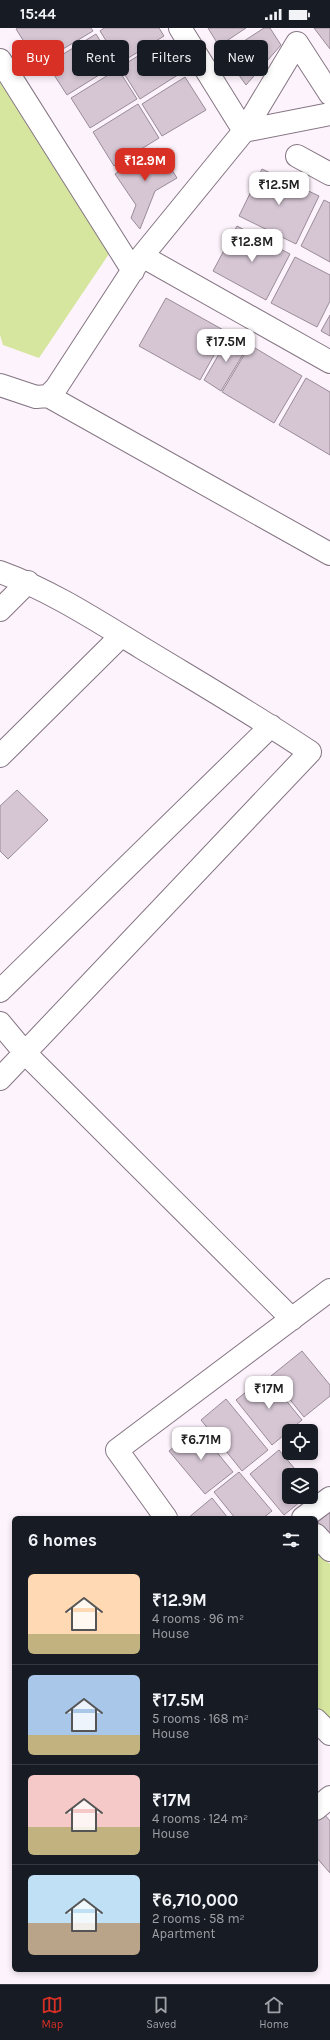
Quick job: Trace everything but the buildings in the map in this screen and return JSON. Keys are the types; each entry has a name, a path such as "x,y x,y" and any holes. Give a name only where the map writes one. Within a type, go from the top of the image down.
{"street":[{"path":"180,28 244,131"},
{"path":"48,396 56,388 138,263 244,131 292,35"},
{"path":"292,35 330,94"},
{"path":"0,60 138,263 330,362"},
{"path":"244,131 330,114"},
{"path":"297,156 330,174"},
{"path":"0,385 36,397 48,396 330,554"},
{"path":"0,572 28,582 271,726 310,752 0,1079"},
{"path":"0,610 28,582"},
{"path":"0,756 121,636"},
{"path":"0,991 271,726"},
{"path":"0,1023 25,1053 292,1318"},
{"path":"165,1516 117,1450 292,1318 327,1298"},
{"path":"306,1516 330,1498"},
{"path":"318,1537 330,1550"},
{"path":"318,1722 330,1734"},
{"path":"318,1807 330,1797"}],"green space":[{"path":"0,72 117,242 39,358 3,345 0,335"},
{"path":"318,1551 330,1564 330,1721 318,1707"}]}
